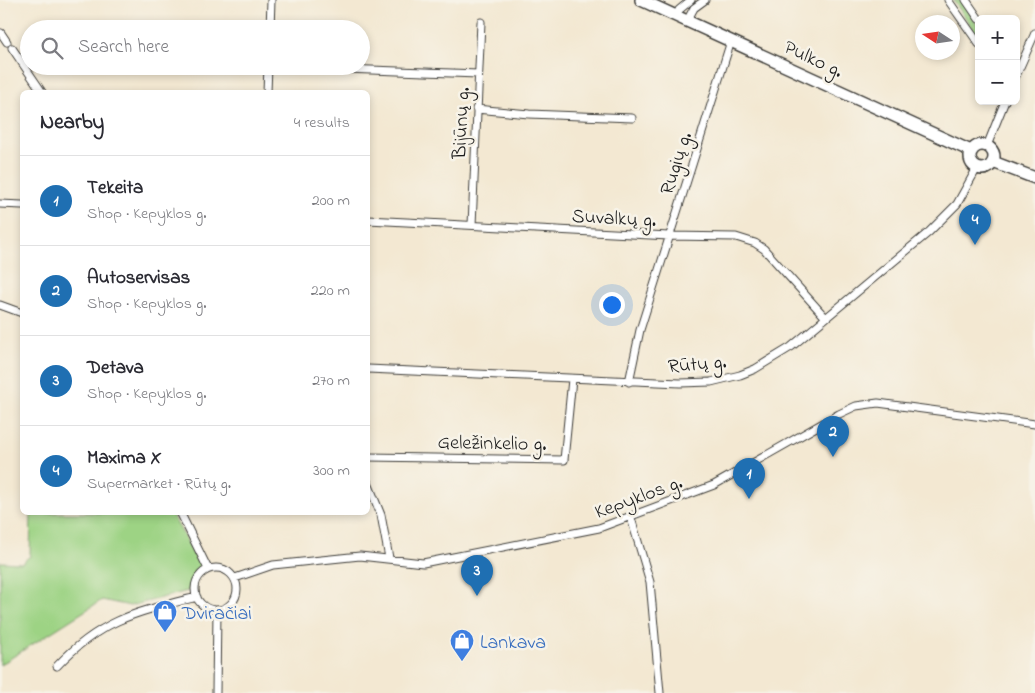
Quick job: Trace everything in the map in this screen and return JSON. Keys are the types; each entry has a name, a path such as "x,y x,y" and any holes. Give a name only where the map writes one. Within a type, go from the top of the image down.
{"main road":[{"name":"Pulko g.","path":"641,0 971,151"},
{"path":"976,146 987,146 993,151 993,162 988,168 978,168 971,163 971,151 976,146"},
{"path":"993,162 1035,178"}],"street":[{"path":"270,20 271,0"},
{"path":"682,18 691,0"},
{"path":"682,18 706,0"},
{"path":"948,0 975,38"},
{"path":"966,0 976,15"},
{"name":"Bijūnų g.","path":"472,225 481,22"},
{"path":"2,33 20,60"},
{"path":"1020,65 1035,33"},
{"name":"Rugių g.","path":"628,382 640,330 731,40"},
{"path":"370,70 478,74"},
{"path":"30,75 41,90"},
{"path":"267,90 268,75"},
{"path":"987,146 1003,105"},
{"path":"476,108 529,114 632,118"},
{"name":"Rūtų g.","path":"370,370 628,382 697,383 740,375 772,359 826,318 928,232 957,204 978,168"},
{"path":"0,204 20,205"},
{"name":"Suvalkų g.","path":"370,220 669,236 736,237 754,243 773,259 826,318"},
{"path":"0,305 20,312"},
{"name":"Geležinkelio g.","path":"370,456 564,460 572,379"},
{"name":"Kepyklos g.","path":"235,578 273,565 360,556 389,558 408,563 423,563 564,536 631,518 714,485 812,428 856,406 878,403 1035,424"},
{"path":"370,488 381,515 389,558"},
{"path":"181,515 208,569"},
{"path":"631,518 650,582 660,693"},
{"path":"220,568 235,578 237,590 233,602 217,610 203,605 197,597 197,580 208,569 220,568"},
{"path":"57,666 84,639 130,615 197,597"},
{"path":"216,693 217,610"}],"green space":[{"path":"953,0 961,0 975,21 975,31"},
{"path":"31,515 172,515 200,564 188,591 130,606 102,600 0,665 0,562 22,563 30,556"}],"place":[{"name":"Maxima X","path":"975,245"},
{"name":"Autoservisas","path":"833,457"},
{"name":"Tekeita","path":"749,499"},
{"name":"Detava","path":"477,596"},
{"name":"Dviračiai","path":"165,633"},
{"name":"Lankava","path":"462,662"}]}
